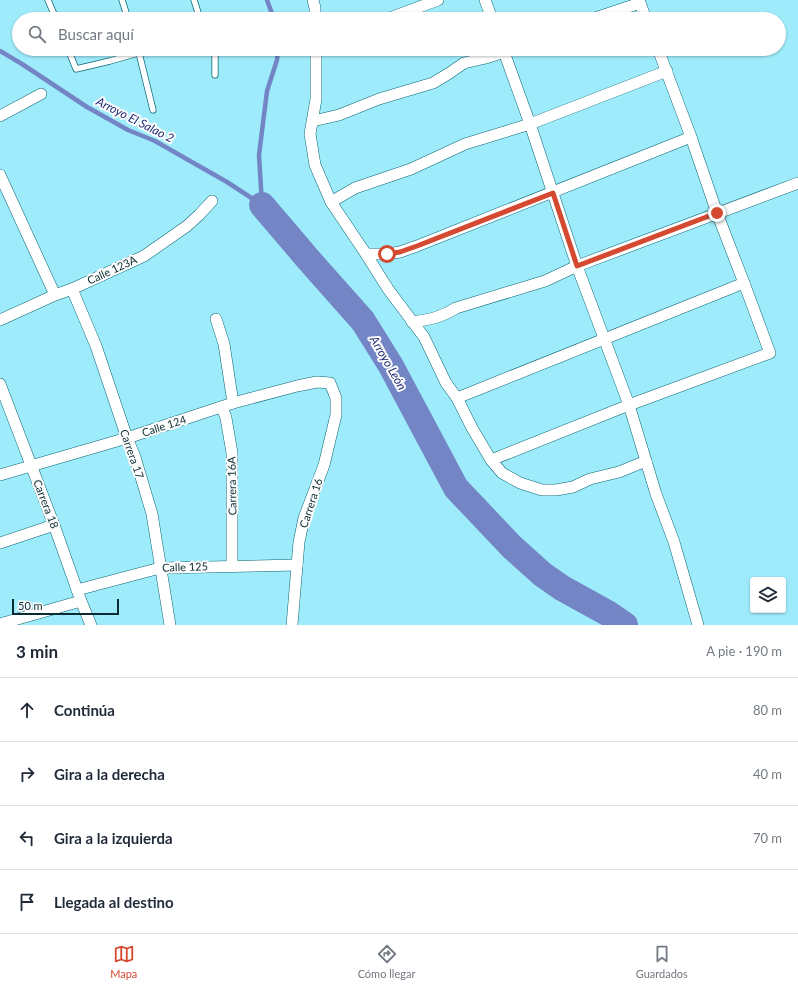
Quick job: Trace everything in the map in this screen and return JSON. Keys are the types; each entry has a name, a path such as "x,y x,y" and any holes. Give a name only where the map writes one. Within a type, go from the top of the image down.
{"street":[{"path":"313,0 315,12"},
{"path":"406,12 438,0"},
{"path":"485,0 489,12"},
{"path":"612,12 640,2 644,12"},
{"path":"316,56 316,99 310,134 315,165 331,202 388,290 424,337 446,383 457,398 472,428 491,460 502,473 520,483 542,490 556,490 573,487 590,479 619,472 646,461"},
{"path":"313,121 339,115 379,99 433,83 464,63 491,56"},
{"path":"509,56 577,266 629,405 656,494 674,542 698,625"},
{"path":"491,460 629,405 770,353 717,213 661,56"},
{"path":"331,202 355,188 410,169 465,144 530,124 667,70"},
{"path":"0,116 41,94"},
{"path":"366,254 387,254 400,252 417,246 691,137"},
{"path":"0,175 55,295"},
{"path":"412,322 446,314 456,308 545,280 577,266 798,183"},
{"name":"Calle 123A","path":"0,320 144,256 187,226 212,200"},
{"path":"457,398 744,282"},
{"name":"Carrera 17","path":"72,289 96,346 126,438 135,457 152,514 170,625"},
{"name":"Carrera 16A","path":"216,319 224,344 228,405 226,418 232,453 232,566"},
{"name":"Calle 124","path":"0,475 126,438 228,405 297,386 317,382 330,383"},
{"name":"Carrera 16","path":"292,625 299,542 304,518 324,465 336,415 336,398 330,383"},
{"name":"Carrera 18","path":"0,384 32,465 91,625"},
{"path":"0,543 54,524"},
{"name":"Calle 125","path":"77,590 160,568 297,565"},
{"path":"0,624 81,601"}],"lane":[{"path":"48,0 53,12"},
{"path":"122,0 126,12"},
{"path":"194,0 198,12"},
{"path":"71,56 76,70 122,56"},
{"path":"140,56 153,110"},
{"path":"215,56 215,75"}],"waterway":[{"name":"Arroyo León","path":"267,0 271,12"},
{"name":"Arroyo El Salao 2","path":"0,51 87,107 128,130 155,141 227,182 262,205"},
{"name":"Arroyo León","path":"262,205 259,155 267,91 277,56"},
{"name":"Arroyo León","path":"262,205 363,321 391,366 456,488 512,547 542,574 562,588 609,614 625,625"}],"route":[{"path":"387,254 400,252 417,246 553,193 577,266 717,213"}]}
